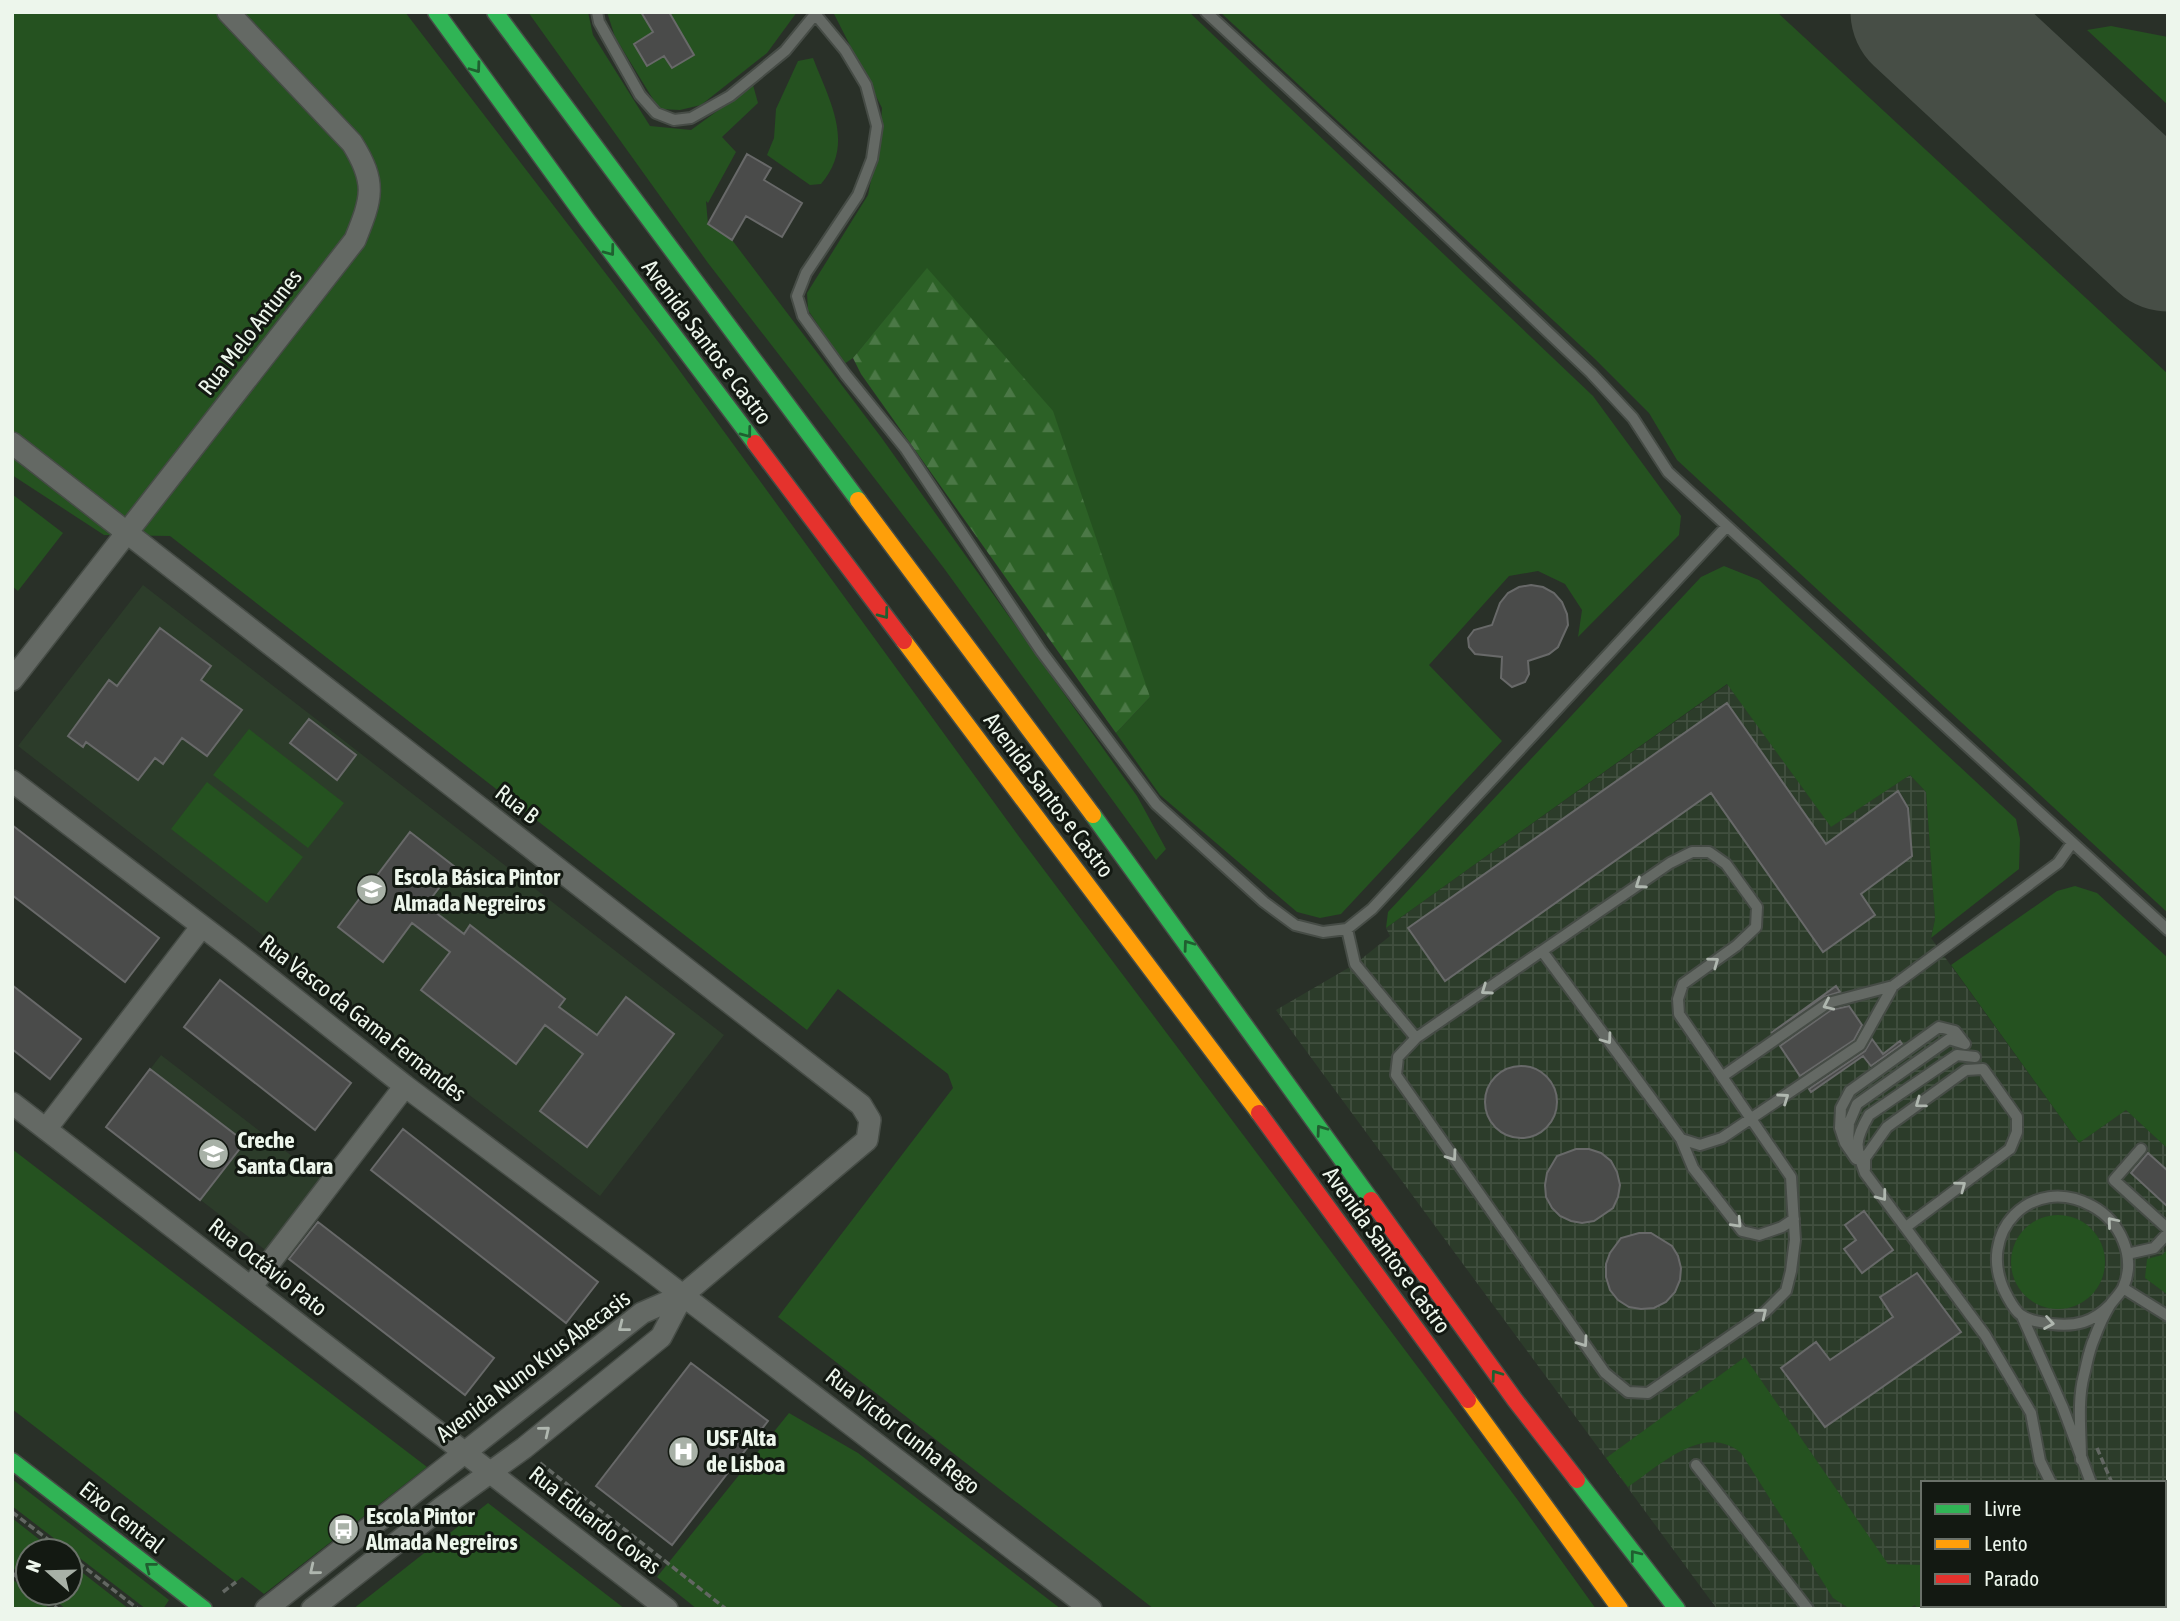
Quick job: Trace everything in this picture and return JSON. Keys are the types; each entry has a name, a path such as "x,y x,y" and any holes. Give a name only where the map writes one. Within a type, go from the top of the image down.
{"main road":[{"name":"Avenida Santos e Castro","path":"436,12 603,243 1255,1107 1620,1609"},
{"name":"Avenida Santos e Castro","path":"495,12 1128,862 1514,1400 1677,1609"},
{"name":"Eixo Central","path":"12,1461 204,1609"}],"street":[{"name":"Rua Melo Antunes","path":"12,680 355,240 367,211 371,187 365,163 352,143 228,12"},
{"name":"Rua B","path":"12,443 861,1105 870,1120 867,1140 683,1295"},
{"name":"Rua Vasco da Gama Fernandes","path":"12,781 405,1086 683,1295"},
{"path":"46,1129 202,926"},
{"path":"251,1287 405,1086"},
{"name":"Rua Octávio Pato","path":"12,1103 491,1473"},
{"path":"312,1609 441,1508 524,1448 661,1337 683,1295"},
{"name":"Avenida Nuno Krus Abecasis","path":"266,1609 642,1313 683,1295"},
{"name":"Rua Victor Cunha Rego","path":"683,1295 1091,1609"},
{"name":"Rua Eduardo Covas","path":"491,1473 667,1609"}],"lane":[{"path":"597,12 599,22 640,95 656,113 674,120 691,118 730,96 785,51 817,14 845,50 866,85 877,125 872,159 858,195 806,273 797,296 803,316 845,374 905,448 1041,651 1156,804 1264,902 1295,925 1323,932 1347,929 1372,909 1727,526"},
{"path":"1206,12 1591,373 1633,418 1668,472 2168,930"},
{"path":"1723,1076 1828,1003 1893,986 2058,863 2073,844"},
{"path":"1692,852 1709,852 1726,864 1757,907 1756,927 1736,946 1684,984 1678,999 1679,1014 1791,1177 1795,1240 1791,1271 1786,1291 1765,1312 1648,1393 1628,1392 1605,1373 1396,1075 1398,1057 1416,1038 1542,951 1670,863 1692,852"},
{"path":"1347,929 1356,964 1416,1038"},
{"path":"1542,951 1681,1139 1693,1168 1742,1231 1759,1235 1782,1227 1794,1219"},
{"path":"1681,1139 1700,1145 1722,1139 1860,1045 1893,986"},
{"path":"1906,1227 2010,1149 2017,1132 2017,1117 1975,1057 1965,1044 1949,1039 1857,1104 1849,1123 1848,1148 1865,1173 1986,1335 2031,1413 2040,1461 2050,1481"},
{"path":"1865,1173 1856,1149 1860,1129 1869,1115 1957,1055 1975,1057"},
{"path":"1865,1173 1865,1158 1888,1127 1966,1070 1983,1069"},
{"path":"2127,1254 2154,1248 2168,1231 2114,1180 2141,1149"},
{"path":"2022,1316 2063,1325 2080,1324 2097,1318 2110,1305 2123,1288 2127,1272 2127,1254 2119,1228 2104,1212 2080,1199 2040,1199 2013,1215 2002,1231 1995,1252 1998,1279 2013,1306 2022,1316 2063,1408 2090,1481"},
{"path":"2123,1288 2168,1317"},
{"path":"2081,1460 2083,1380 2094,1339 2110,1305"},
{"path":"1696,1465 1808,1609"}],"path":[{"path":"2095,1443 2111,1481"},
{"path":"524,1448 726,1609"},
{"path":"12,1512 45,1537"},
{"path":"84,1567 138,1609"}],"shaded area":[{"name":"Escola Básica Pintor Almada Negreiros","path":"143,585 724,1035 600,1196 18,746"},
{"path":"1728,684 1831,826 1910,775 1926,792 1935,919 1931,938 2079,1143 2126,1109 2168,1149 2168,1609 1717,1609 1276,1010 1355,964 1390,936 1386,928"},
{"name":"Creche Santa Clara","path":"161,1055 323,1180 268,1252 106,1127"}],"green space":[{"path":"12,12 405,12 666,352 1020,838 1517,1499 1596,1609 1154,1609 778,1317 953,1088 948,1074 838,989 807,1030 170,536 104,535 12,475"},
{"path":"528,12 588,12 593,35 650,126 691,130 753,85 758,103 722,137 736,152 708,203 706,201 708,224 732,240 881,437 1137,796 1166,849 1156,860 943,567 708,263"},
{"path":"607,12 797,12 767,53 701,105 680,110 659,109 615,37"},
{"path":"833,12 1189,12 1593,396 1681,516 1679,535 1578,637 1582,610 1565,584 1538,571 1509,576 1429,665 1502,741 1341,914 1320,918 1297,912 1160,795 1116,733 1150,697 927,269 853,358 844,364 808,310 807,293 868,195 880,136 882,108"},
{"path":"1220,12 1777,12 2168,374 2168,913 1677,460 1649,413 1595,359"},
{"path":"2111,26 2168,37 2168,105 2087,30"},
{"path":"813,58 832,106 838,138 837,153 831,169 821,184 810,185 767,155 774,138 776,109 798,61"},
{"path":"927,268 1053,411 1150,697 1116,733 861,374 853,358"},
{"path":"12,494 63,533 18,591 12,586"},
{"path":"1724,566 1759,580 2016,819 2020,839 2019,869 1931,938 1935,919 1926,792 1910,775 1831,827 1727,684 1386,928 1388,912 1701,577"},
{"path":"249,729 344,803 308,848 213,775"},
{"path":"207,782 303,857 267,903 171,829"},
{"path":"2075,886 2097,893 2168,958 2168,1149 2126,1110 2079,1143 1951,965 2057,891"},
{"path":"12,1149 427,1467 264,1594 242,1577 236,1582 12,1409"},
{"path":"2058,1215 2076,1218 2091,1229 2102,1244 2105,1262 2102,1280 2091,1295 2076,1306 2058,1309 2040,1306 2025,1295 2014,1280 2011,1262 2014,1244 2025,1229 2040,1218"},
{"path":"2168,1249 2168,1295 2145,1278 2147,1259 2162,1255"},
{"path":"1745,1357 1888,1564 1921,1565 1922,1607 1917,1609 1915,1605 1908,1609 1850,1609 1833,1598 1741,1453 1727,1445 1712,1442 1682,1450 1628,1487 1606,1458"},
{"path":"789,1413 858,1453 1061,1609 697,1609 657,1577"},
{"path":"12,1479 169,1600 163,1609 146,1609 84,1561 84,1537 52,1537 12,1506"},
{"path":"488,1503 625,1609 353,1609"},
{"path":"12,1518 36,1537 14,1537 14,1569"},
{"path":"84,1574 129,1609 63,1607 84,1607"},
{"path":"12,1579 14,1607 50,1609 15,1609 12,1606"}],"building":[{"path":"641,12 669,12 694,55 672,68 664,56 647,66 634,44 653,32"},
{"path":"747,154 771,168 764,180 802,203 782,237 746,216 732,240 708,224"},
{"path":"1531,585 1554,593 1562,602 1568,625 1558,647 1549,654 1528,661 1529,674 1525,682 1512,687 1501,678 1502,657 1475,654 1469,647 1468,638 1474,630 1492,625 1500,603 1508,593"},
{"path":"160,628 211,666 201,680 242,710 207,756 182,738 163,764 155,758 138,780 86,742 83,747 68,736 109,680 117,686"},
{"path":"1727,703 1826,844 1898,791 1908,808 1912,856 1861,894 1875,915 1823,952 1711,793 1445,981 1408,928"},
{"path":"309,719 356,755 337,780 290,743"},
{"path":"12,825 159,938 125,982 12,895"},
{"path":"410,832 455,867 426,905 464,934 470,925 565,999 559,1007 597,1035 626,997 674,1034 587,1147 540,1111 583,1054 545,1025 516,1064 421,990 450,952 412,923 383,962 338,927"},
{"path":"220,980 351,1083 315,1130 184,1027"},
{"path":"12,985 81,1039 50,1079 12,1049"},
{"path":"1836,986 1840,992 1824,997 1771,1033"},
{"path":"1849,1006 1862,1025 1854,1040 1800,1076 1780,1046 1831,1010"},
{"path":"1872,1039 1883,1054 1900,1041 1902,1044 1871,1066 1863,1056 1811,1092 1809,1089 1865,1051"},
{"path":"1514,1066 1528,1066 1547,1076 1557,1095 1557,1109 1547,1128 1528,1138 1514,1138 1495,1128 1485,1109 1485,1095 1495,1076"},
{"path":"150,1069 245,1142 200,1200 106,1127"},
{"path":"403,1129 598,1282 566,1323 371,1170"},
{"path":"1576,1149 1601,1153 1611,1161 1620,1185 1613,1208 1594,1221 1582,1223 1560,1216 1552,1208 1546,1197 1545,1185 1547,1173 1557,1156"},
{"path":"2148,1153 2168,1171 2168,1207 2131,1173"},
{"path":"1864,1211 1893,1250 1862,1273 1844,1249 1856,1240 1845,1225"},
{"path":"318,1222 494,1358 465,1395 289,1259"},
{"path":"1651,1233 1672,1246 1681,1268 1675,1292 1666,1302 1654,1308 1629,1307 1618,1300 1610,1290 1606,1277 1606,1264 1610,1253 1621,1238"},
{"path":"1917,1273 1961,1332 1825,1427 1781,1368 1816,1342 1830,1360 1893,1317 1880,1297"},
{"path":"691,1363 768,1421 672,1545 596,1486"}],"runway":[{"path":"1924,12 2168,238"}],"traffic: fast":[{"path":"436,12 587,220 755,443"},
{"path":"495,12 858,500"},
{"path":"1093,815 1371,1200"},
{"path":"12,1461 204,1609"},
{"path":"1577,1480 1677,1609"}],"traffic: slow":[{"path":"858,500 1093,815"},
{"path":"904,641 1259,1113"},
{"path":"1468,1400 1620,1609"}],"traffic: jam":[{"path":"755,443 904,641"},
{"path":"1259,1113 1468,1400"},
{"path":"1371,1200 1515,1400 1577,1480"}],"place":[{"name":"Escola Básica Pintor Almada Negreiros","path":"371,890"},
{"name":"Creche Santa Clara","path":"214,1153"},
{"name":"USF Alta de Lisboa","path":"683,1451"},
{"name":"Escola Pintor Almada Negreiros","path":"343,1529"}]}
